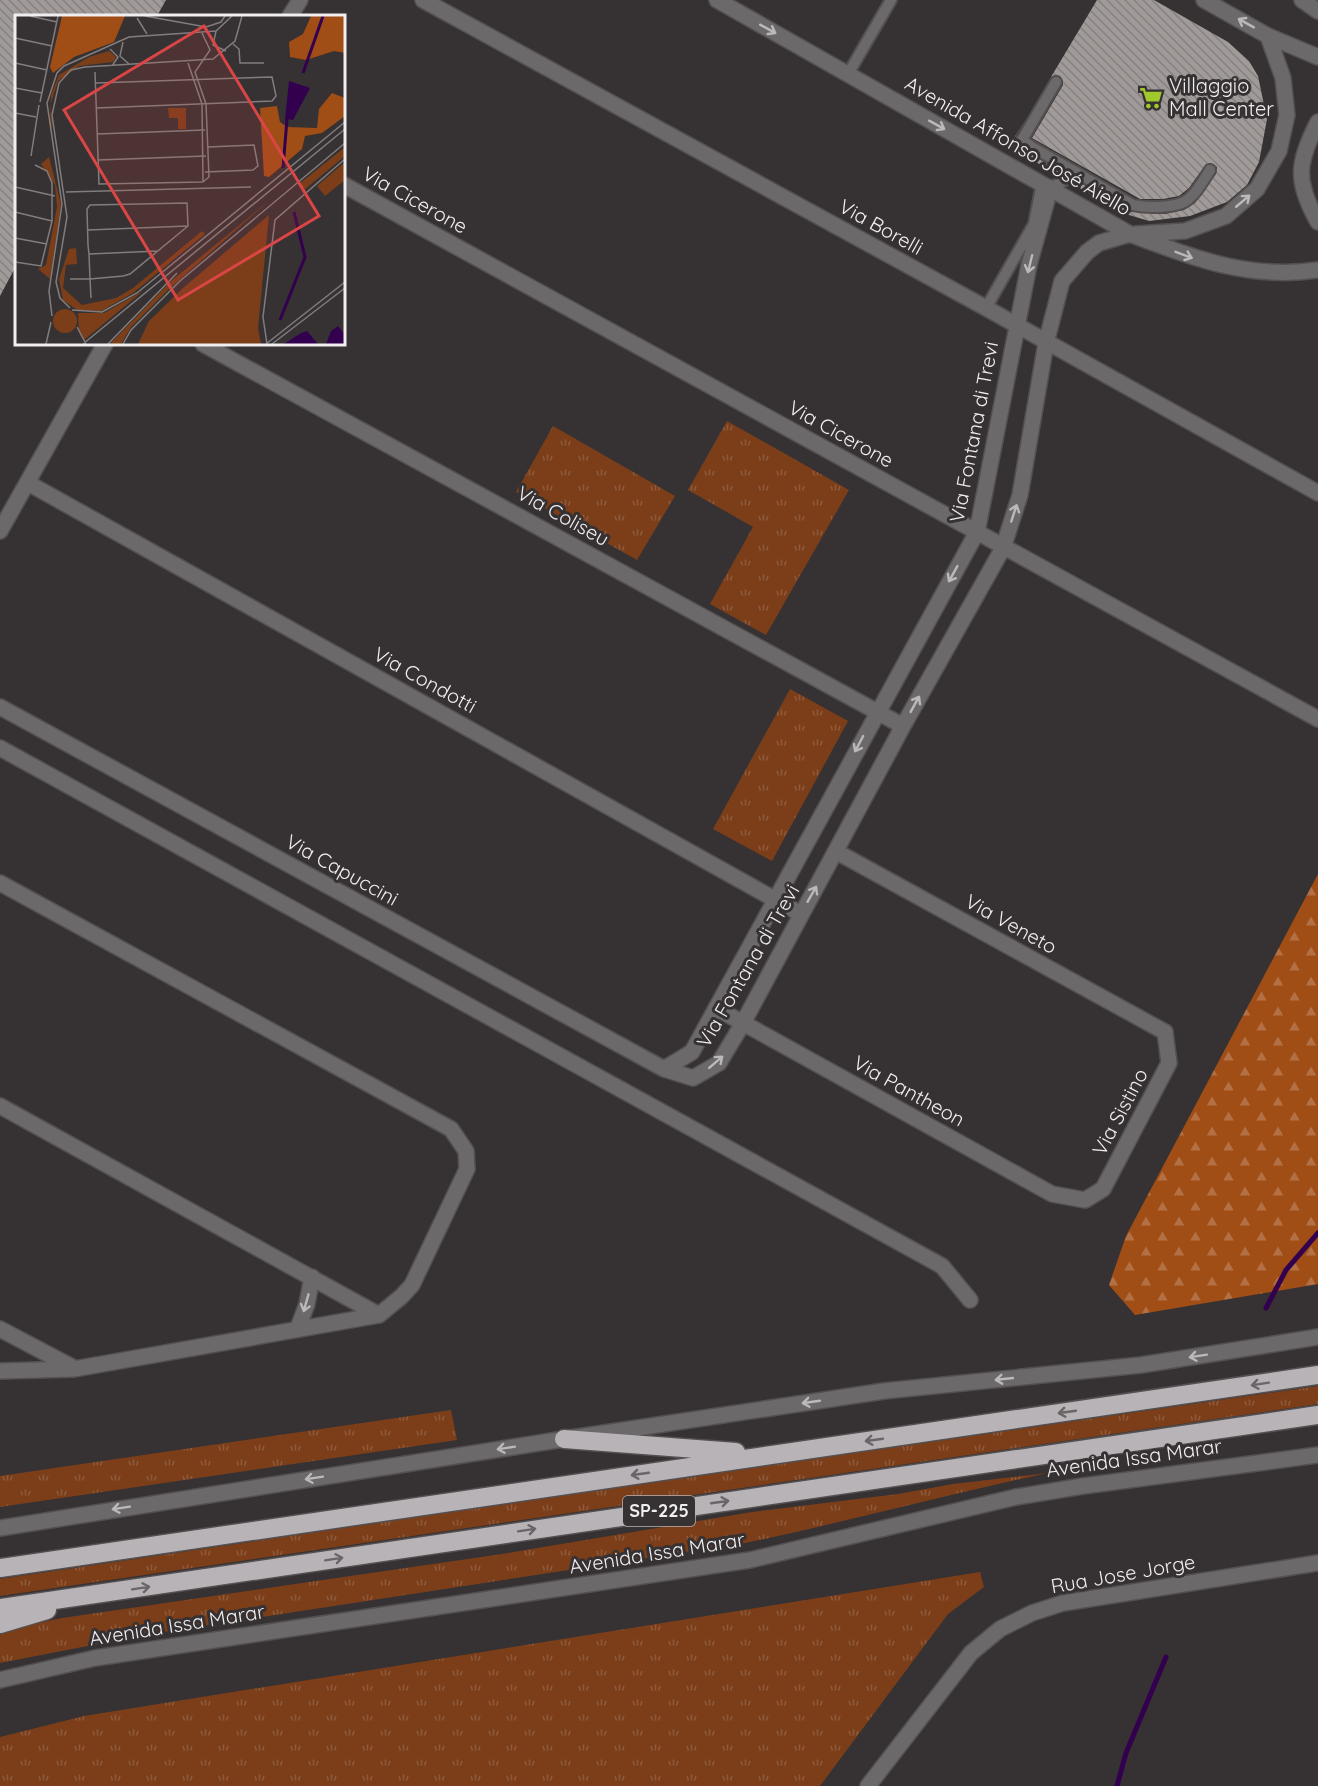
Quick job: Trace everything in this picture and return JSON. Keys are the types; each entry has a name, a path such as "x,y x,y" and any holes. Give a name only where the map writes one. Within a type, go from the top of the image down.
{"highway":[{"name":"SP-225","path":"0,1568 1318,1375"},
{"name":"SP-225","path":"0,1608 1318,1415"},
{"path":"564,1439 768,1455"},
{"path":"0,1624 105,1593"}],"street":[{"path":"291,15 300,0"},
{"name":"Via Borelli","path":"423,0 986,308 1318,493"},
{"name":"Avenida Affonso José Aiello","path":"717,0 1130,234 1194,259 1241,269 1297,273 1318,270"},
{"path":"1204,0 1268,36 1318,57"},
{"path":"1302,0 1318,11"},
{"name":"Via Fontana di Trevi","path":"664,1069 693,1077 720,1063 837,852 903,726 1003,548 1020,495 1047,343 1062,281 1087,252 1099,243 1130,234 1185,231 1226,216 1257,189 1279,151 1287,115 1283,78 1268,36"},
{"path":"1318,122 1305,147 1300,170 1309,206 1318,222"},
{"name":"Via Cicerone","path":"345,186 1318,719"},
{"name":"Via Fontana di Trevi","path":"664,1069 692,1052 777,899 876,712 977,532 1029,265 1047,200 1046,186"},
{"path":"0,531 104,345"},
{"name":"Via Coliseu","path":"205,345 903,726"},
{"name":"Via Condotti","path":"28,483 801,914"},
{"name":"Via Capuccini","path":"0,707 664,1069"},
{"path":"0,748 942,1266 970,1300"},
{"name":"Via Veneto","path":"837,852 1165,1032"},
{"path":"0,883 452,1129 466,1151 467,1169 412,1285 379,1315 74,1369 0,1371"},
{"name":"Via Pantheon","path":"716,1008 1052,1194 1086,1200"},
{"name":"Via Sistino","path":"1086,1200 1103,1189 1169,1064 1165,1032"},
{"path":"0,1106 379,1315"},
{"path":"298,1328 307,1304 312,1277"},
{"path":"0,1329 74,1369"},
{"path":"0,1527 884,1391 1141,1365 1318,1337"},
{"name":"Avenida Issa Marar","path":"0,1680 95,1658 750,1560 1045,1491 1318,1455"},
{"name":"Rua Jose Jorge","path":"868,1786 971,1653 1000,1629 1063,1603 1318,1563"}],"lane":[{"path":"848,74 891,0"},
{"path":"1056,82 1022,140 1133,205 1143,207 1183,202 1198,188 1210,170"},
{"path":"986,308 1034,224 1046,186 1066,180 1076,172"}],"green space":[{"path":"727,421 849,490 766,635 710,604 753,527 688,490"},
{"path":"553,426 675,496 637,560 516,492"},
{"path":"790,689 848,721 772,861 713,829"},
{"path":"1318,874 1318,1284 1135,1315 1109,1285 1126,1236"},
{"path":"1318,1386 1318,1404 0,1596 0,1579"},
{"path":"451,1410 457,1440 0,1507 0,1476"},
{"path":"1048,1473 745,1543 144,1635 0,1663 0,1631 62,1618 502,1554 752,1512"},
{"path":"980,1572 984,1587 948,1614 820,1786 0,1786 0,1737 84,1716"}],"building":[{"path":"0,0 166,0 158,15 15,15 15,268 0,296"},
{"name":"Villaggio Mall Center","path":"1097,0 1154,0 1228,42 1249,61 1258,76 1267,119 1259,162 1247,185 1227,202 1190,216 1149,221 1119,212 1073,184 1077,181 1131,212 1165,214 1184,210 1195,203 1216,174 1217,167 1211,163 1206,164 1189,188 1179,196 1140,199 1032,138 1063,85 1060,76 1051,77"},
{"path":"1027,117 1015,137 1016,144 1062,174 1058,175 1009,146"}],"waterway":[{"path":"1266,1308 1286,1270 1318,1233"},
{"path":"1117,1786 1126,1753 1166,1657"}],"place":[{"name":"Villaggio Mall Center","path":"1151,98"}]}
